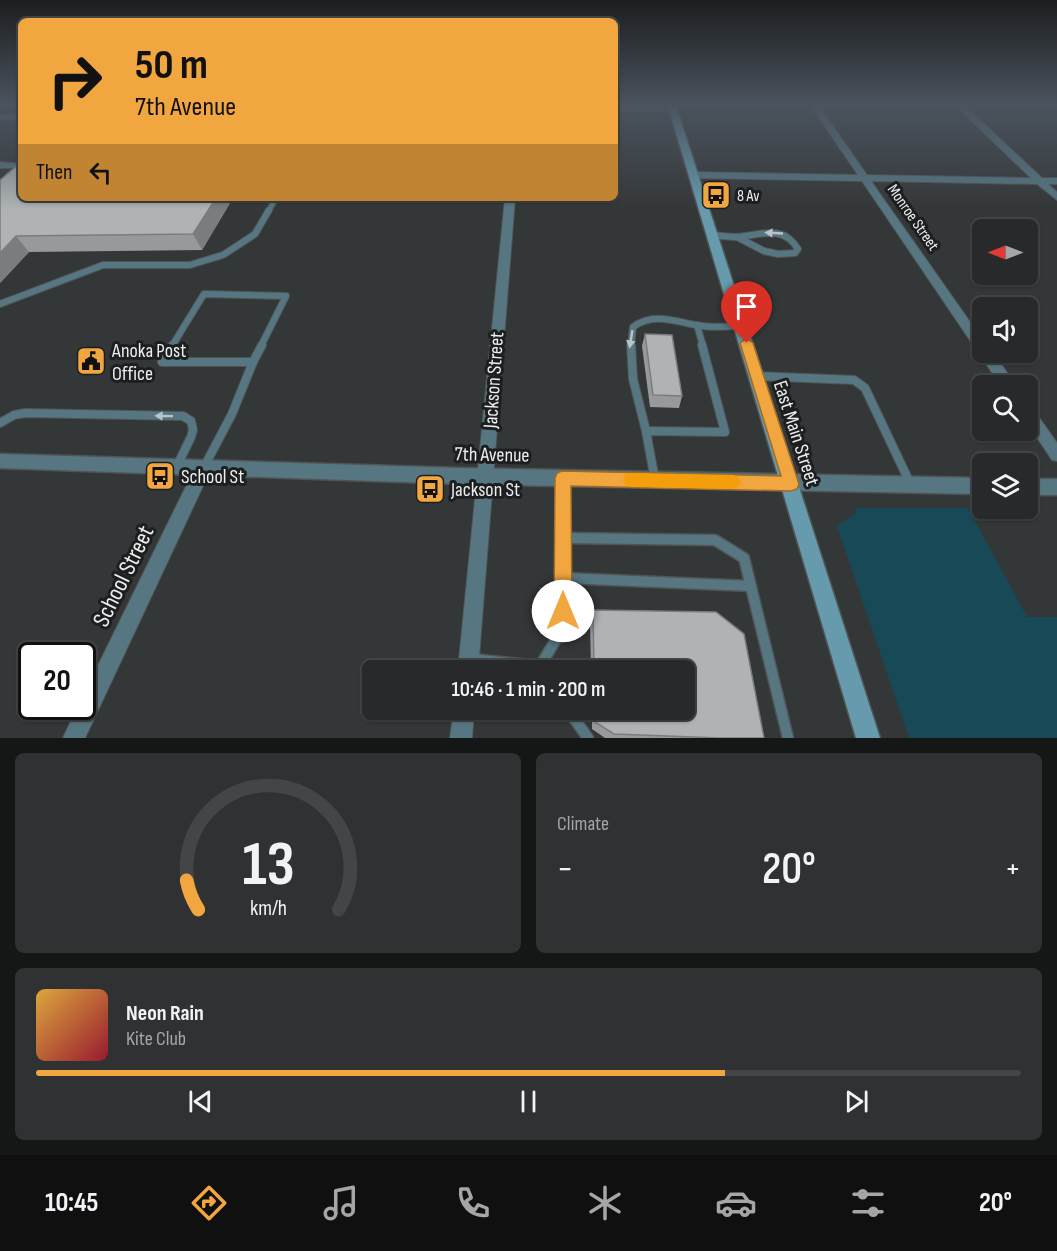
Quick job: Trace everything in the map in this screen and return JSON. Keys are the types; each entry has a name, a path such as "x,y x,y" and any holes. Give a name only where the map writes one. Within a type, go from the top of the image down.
{"main road":[{"name":"East Main Street","path":"683,140 868,738"}],"street":[{"name":"Monroe Street","path":"838,140 972,334"},
{"path":"997,140 1057,197"},
{"path":"0,165 18,166 9,173"},
{"path":"693,175 1057,181"},
{"name":"Jackson Street","path":"469,660 487,477 494,356 510,201"},
{"path":"1038,427 1057,455"},
{"name":"7th Avenue","path":"0,461 487,477 972,486"},
{"name":"School Street","path":"74,738 203,469"},
{"path":"1038,487 1057,487"},
{"path":"461,738 463,720"}],"lane":[{"path":"0,304 103,265 190,265 223,255 255,234 274,201"},
{"path":"712,235 737,237 764,232 787,234 794,240 798,249 795,253 787,254 764,253 737,237"},
{"path":"203,469 232,414 253,362 286,296 204,294 162,362 253,362"},
{"path":"655,480 646,431 639,408 629,343 633,327 647,319 676,319 697,325 741,326"},
{"path":"646,431 725,432 697,325"},
{"path":"757,376 855,380 865,388 911,486"},
{"path":"0,423 14,415 25,413 183,416 191,421 193,430 176,468"},
{"path":"545,660 563,628 562,478"},
{"path":"563,538 715,540 744,558 788,738"},
{"path":"563,578 751,586"},
{"path":"575,720 588,738"}],"shaded area":[{"path":"855,508 968,508 1027,617 1057,617 1057,738 909,738 837,526 856,513"}],"building":[{"path":"18,165 18,201 214,201 193,234 16,236 0,253 0,180"},
{"path":"645,334 672,335 682,396 653,395"},
{"path":"593,610 716,612 744,634 764,738 614,734 595,720 695,720 695,660 594,660"}],"slow traffic":[{"path":"631,480 733,482"}],"place":[{"name":"8 Av","path":"716,195"},
{"name":"Anoka Post Office","path":"91,361"},
{"name":"School St","path":"160,476"},
{"name":"Jackson St","path":"430,489"}],"route":[{"path":"563,611 562,478 791,484 747,343"}]}
